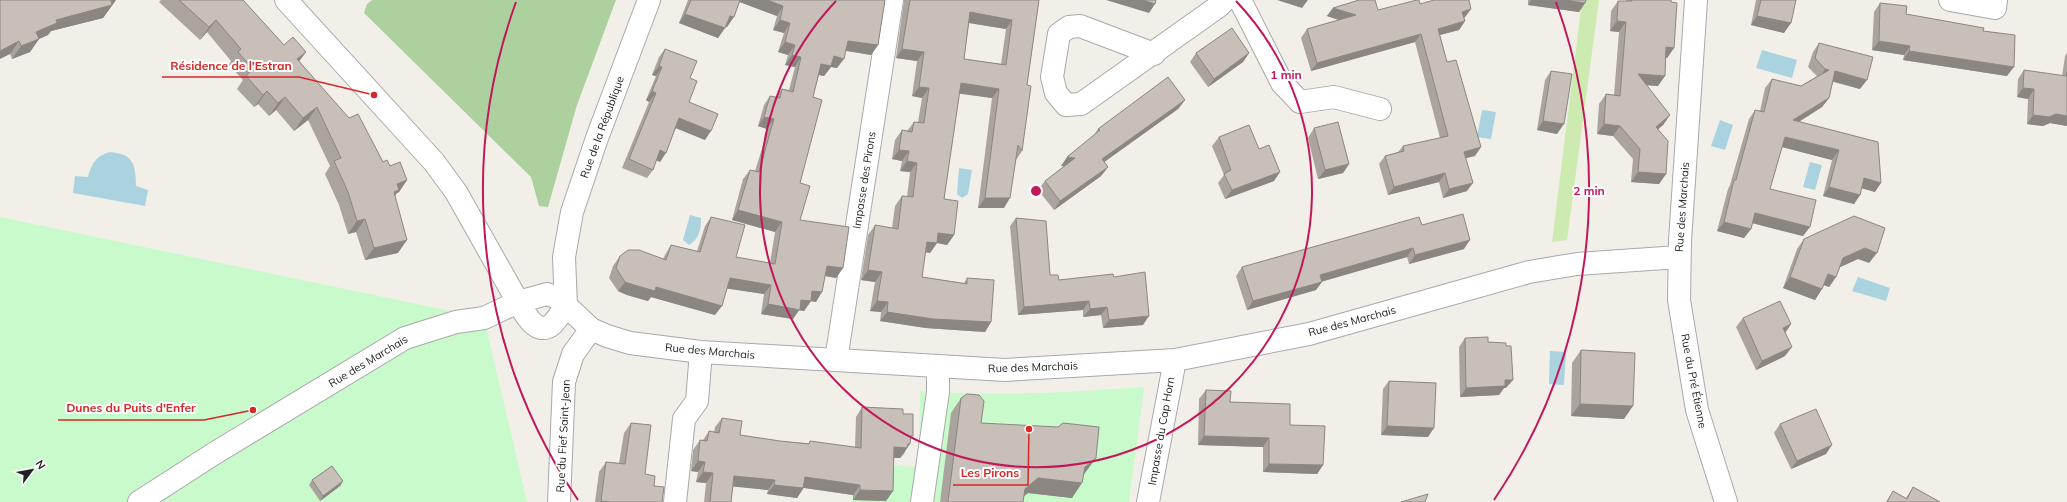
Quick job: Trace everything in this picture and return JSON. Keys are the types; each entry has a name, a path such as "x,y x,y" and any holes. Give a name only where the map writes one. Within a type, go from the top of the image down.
{"street":[{"path":"286,0 434,162 456,192 524,300 535,326 544,328 551,326 566,306"},
{"name":"Rue de la République","path":"566,306 564,257 572,212 597,138 648,0"},
{"name":"Impasse des Pirons","path":"836,360 892,0"},
{"path":"1154,54 1080,26 1069,27 1059,34 1052,77 1056,93 1066,105 1081,104 1154,54 1225,0"},
{"path":"1240,0 1282,83 1300,102 1334,97 1380,109"},
{"name":"Rue des Marchais","path":"140,502 215,453 405,338 456,322 484,318 524,300 547,294 558,298 591,329 607,336 630,342 701,352 1005,370 1174,360 1308,334 1528,272 1577,264 1679,257 1696,0"},
{"path":"1950,0 1995,8 1996,0"},
{"path":"524,300 564,257"},
{"name":"Rue du Pré Étienne","path":"1679,257 1679,300 1697,410 1726,502"},
{"name":"Rue du Fief Saint-Jean","path":"559,502 564,382 573,354 591,329"},
{"path":"675,502 684,419 697,401 701,352"},
{"name":"Impasse du Cap Horn","path":"1148,502 1174,360"},
{"path":"922,502 938,392 938,366"}],"green space":[{"path":"372,0 616,0 577,105 548,207 539,206 531,177 364,13 367,4"},
{"path":"1582,0 1599,0 1567,240 1552,242"},
{"path":"0,217 484,318 527,502 0,502"},
{"path":"1144,387 1129,502 852,502 853,464 919,467 920,391 948,393 1032,393"}],"water":[{"path":"1762,50 1797,60 1792,78 1756,68"},
{"path":"1482,110 1496,112 1491,139 1477,137"},
{"path":"1720,120 1733,125 1725,150 1711,146"},
{"path":"110,152 124,155 132,162 135,172 136,186 148,190 145,206 73,193 75,176 88,177 95,161 101,156"},
{"path":"1810,162 1822,165 1815,190 1803,187"},
{"path":"959,168 972,170 968,194 962,198 957,194"},
{"path":"690,215 701,218 701,222 697,237 689,245 683,240"},
{"path":"1858,277 1890,288 1886,301 1852,291"},
{"path":"1550,351 1566,352 1564,385 1549,384"}],"building":[{"path":"0,0 111,0 112,5 56,20 57,23 36,32 39,39 21,46 19,41 0,51"},
{"path":"179,0 243,0 284,45 293,37 306,52 297,59 349,118 358,114 383,162 387,160 390,166 400,162 407,180 397,184 399,190 394,192 407,240 374,248 365,219 357,221 348,192 334,161 341,158 317,107 303,118 285,97 278,103 267,91 263,95 246,76 253,69 238,52 241,49 216,20 209,27"},
{"path":"691,0 740,0 734,17 730,16 725,28 685,14"},
{"path":"767,0 885,0 878,45 848,41 844,59 834,56 831,66 821,64 813,97 822,100 800,183 810,186 800,220 849,227 843,268 827,266 822,292 812,291 811,301 801,300 800,310 768,304 771,285 730,278 722,306 656,287 655,291 625,282 616,268 620,256 628,250 639,250 666,260 671,245 700,252 711,217 745,225 736,257 775,264 782,222 738,210 750,170 759,172 774,119 764,117 770,96 780,98 782,89 793,92 801,57 792,55 795,45 785,42 790,23 780,20 783,6"},
{"path":"910,0 1039,0 1027,85 1031,86 1022,151 1018,145 1010,198 985,198 999,89 961,83 944,199 958,201 954,235 938,233 937,243 927,242 922,277 967,284 967,278 994,280 991,322 933,319 887,312 888,302 877,301 882,272 868,270 875,225 898,229 902,196 913,197 917,163 907,161 909,151 899,150 902,130 912,132 914,122 924,123 929,88 919,87 924,52 902,49","holes":["970,12 1012,20 1006,65 964,59"]},
{"path":"1143,0 1156,0 1155,4"},
{"path":"1359,0 1375,0 1378,10 1417,0 1419,0 1420,4 1434,0 1469,0 1471,9 1462,12 1465,21 1438,29 1447,62 1456,60 1481,147 1464,152 1473,183 1449,189 1445,173 1394,187 1385,156 1404,151 1403,146 1448,136 1421,34 1317,63 1307,29 1356,15 1333,8"},
{"path":"1564,0 1586,0 1585,3"},
{"path":"1671,0 1671,2 1677,3 1674,48 1666,47 1665,76 1638,74 1670,115 1656,127 1668,141 1666,174 1638,172 1640,149 1620,126 1604,124 1606,94 1620,96 1626,22 1617,21 1618,1"},
{"path":"1761,0 1796,0 1791,23 1757,16"},
{"path":"1880,3 1907,6 1906,14 1984,28 1983,31 2015,35 2014,67 1909,51 1910,46 1879,41"},
{"path":"1232,28 1249,53 1214,79 1196,53"},
{"path":"1819,43 1873,57 1867,80 1835,71 1829,98 1793,120 1878,142 1881,183 1864,178 1860,195 1829,187 1839,150 1785,137 1770,189 1816,200 1810,227 1755,213 1751,229 1724,222 1734,180 1736,180 1755,110 1764,112 1772,79 1801,86 1829,70 1825,69 1815,58"},
{"path":"665,49 697,61 690,78 697,81 689,102 718,114 711,131 679,118 666,153 660,150 653,170 629,159 656,93 652,91 662,67 659,66"},
{"path":"2024,70 2066,76 2067,72 2067,116 2056,114 2049,117 2033,115 2034,89 2023,88"},
{"path":"1551,71 1572,74 1564,124 1543,121"},
{"path":"1168,77 1185,100 1102,159 1108,167 1060,201 1045,181 1075,158 1067,157 1100,130 1098,129"},
{"path":"1338,122 1349,164 1325,170 1314,128"},
{"path":"1249,125 1259,149 1269,145 1280,172 1232,190 1224,174 1231,170 1219,137"},
{"path":"1463,214 1470,240 1415,255 1413,248 1320,275 1322,282 1253,301 1242,267 1419,217 1422,225"},
{"path":"1854,216 1885,228 1877,253 1865,248 1843,258 1836,277 1828,274 1822,289 1790,277 1804,239"},
{"path":"1016,218 1046,221 1050,275 1058,275 1059,280 1113,274 1114,277 1145,272 1149,316 1109,320 1107,307 1090,309 1089,301 1024,307"},
{"path":"1780,301 1791,324 1783,328 1792,347 1762,361 1743,318"},
{"path":"1488,337 1488,342 1506,343 1506,346 1511,346 1513,380 1505,380 1505,386 1466,388 1465,338"},
{"path":"1581,350 1635,353 1633,406 1580,404"},
{"path":"1389,381 1436,383 1434,428 1387,426"},
{"path":"1206,390 1231,391 1230,402 1290,404 1290,425 1325,426 1323,465 1269,464 1269,438 1204,436"},
{"path":"967,394 979,395 984,401 981,423 1058,427 1063,423 1099,427 1096,458 1085,467 1082,483 1038,478 1025,489 1023,502 948,502 961,398"},
{"path":"862,407 903,409 903,414 913,414 913,436 911,436 910,444 908,444 907,448 894,447 893,491 860,490 860,485 805,477 803,488 774,485 775,480 734,476 731,502 710,502 713,473 703,472 705,462 698,461 700,440 707,441 709,431 719,433 722,418 742,421 740,435 780,441 809,444 810,441 861,448"},
{"path":"1816,409 1832,445 1797,461 1780,424"},
{"path":"631,423 651,425 645,474 655,476 654,486 664,487 662,502 601,501 606,462 625,464"},
{"path":"332,466 343,481 323,496 312,480"},
{"path":"1913,487 1940,502 1887,502 1893,491 1907,499"},
{"path":"1428,494 1425,502 1401,502"}],"place":[{"name":"Résidence de l'Estran","path":"374,95"},
{"name":"Dunes du Puits d'Enfer","path":"253,410"},
{"name":"Les Pirons","path":"1029,429"}]}
